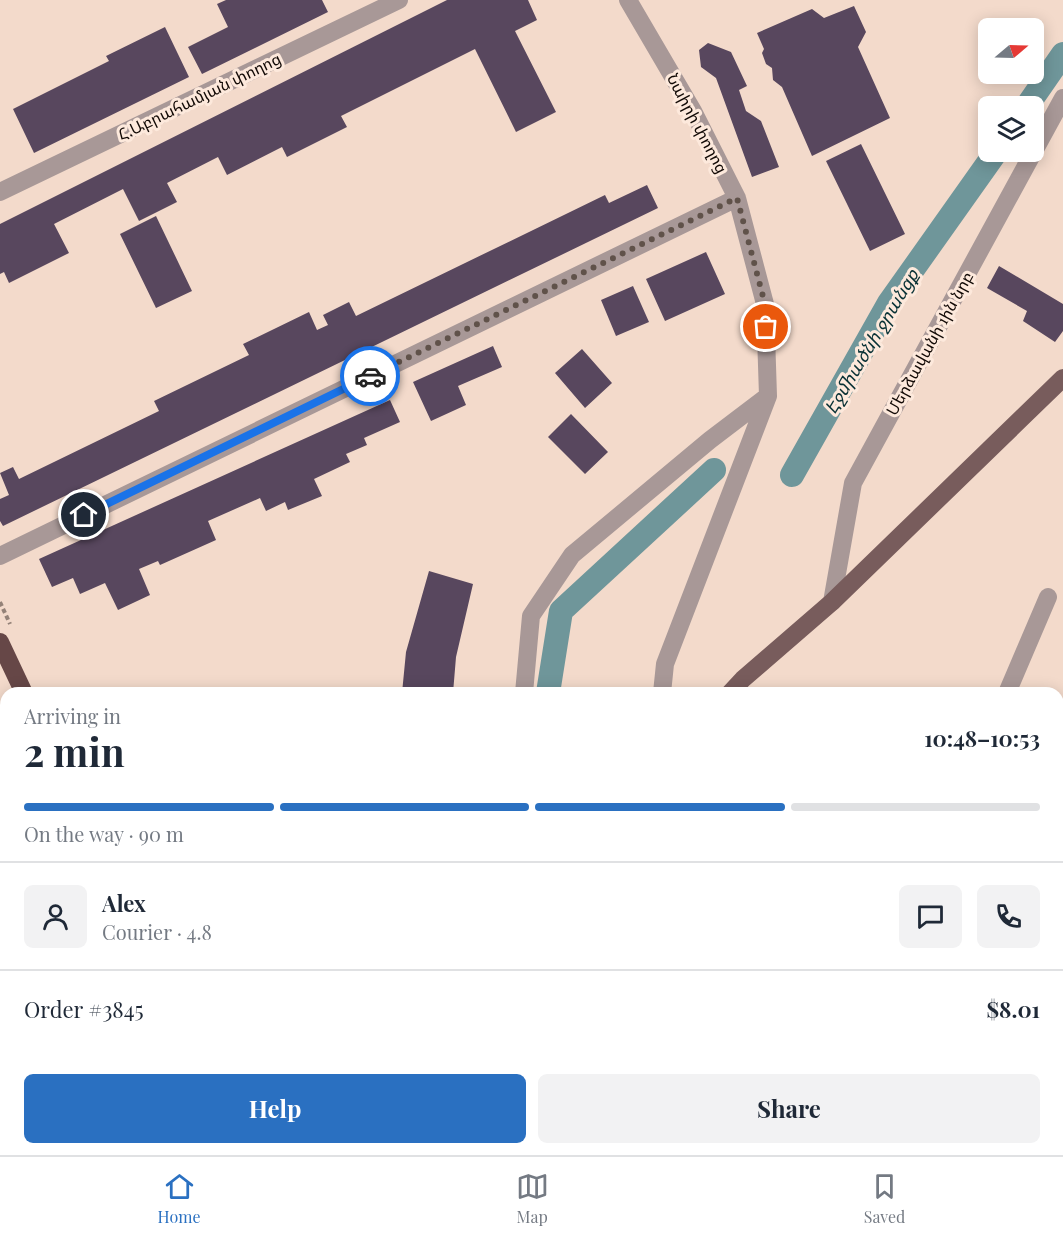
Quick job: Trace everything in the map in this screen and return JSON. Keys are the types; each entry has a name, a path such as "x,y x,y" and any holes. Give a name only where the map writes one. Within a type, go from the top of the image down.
{"highway":[{"path":"0,642 21,687"}],"main road":[{"path":"736,687 832,602 1063,378"}],"street":[{"name":"Հ.Աբրահամյան փողոց","path":"0,192 399,0"},
{"name":"Նաիրի փողոց","path":"628,0 693,111 737,198 765,304 768,396"},
{"name":"Մերձավանի 1ին նրբ","path":"832,602 853,483 1063,98"},
{"path":"0,556 737,198"},
{"path":"525,687 531,616 572,555 710,440 768,396"},
{"path":"663,687 665,664 768,396"},
{"path":"1010,687 1048,597"}],"building":[{"path":"226,0 322,0 328,12 202,74 188,47 228,27 217,4"},
{"path":"447,0 528,0 537,20 515,31 556,112 516,132 475,49 341,116 347,127 287,157 282,147 227,175 218,157 167,183 177,202 139,221 123,189 54,224 69,253 9,283 4,272 0,274 0,224"},
{"path":"854,6 866,32 858,47 890,118 812,156 782,87 773,80 772,68 766,64 762,53 764,49 757,33 812,9 824,18"},
{"path":"165,27 189,77 34,153 13,109 109,61 106,56"},
{"path":"708,43 731,52 747,86 739,90 746,111 761,121 779,167 752,177 716,78 701,67 699,50"},
{"path":"861,144 905,234 870,251 826,161"},
{"path":"647,185 658,208 3,526 0,521 0,499 9,495 0,473 13,467 19,479 159,411 154,401 249,355 243,344 309,312 317,330 328,325 323,315 349,302 356,316 605,195 609,203"},
{"path":"156,216 192,291 156,308 120,234"},
{"path":"706,252 725,294 665,321 646,279"},
{"path":"999,266 1063,304 1063,331 1055,342 1023,321 1027,311 987,288"},
{"path":"633,286 649,322 616,336 601,300"},
{"path":"493,346 502,367 458,386 466,405 431,421 413,382"},
{"path":"582,349 612,383 585,408 555,373"},
{"path":"390,400 400,422 364,438 367,445 346,454 350,462 314,479 322,496 288,510 285,502 266,511 260,498 208,521 216,540 160,565 158,561 139,569 150,595 118,610 105,583 80,594 73,578 52,587 39,559"},
{"path":"571,414 608,452 585,474 548,437"},
{"path":"429,571 473,584 456,657 454,687 403,687 406,652"}],"waterway":[{"name":"Էջմիածնի ջրանցք","path":"1034,96 1063,54"},
{"name":"Էջմիածնի ջրանցք","path":"792,475 889,303 989,162"},
{"name":"Էջմիածնի ջրանցք","path":"549,687 561,611 714,470"}],"way so far":[{"path":"370,376 737,198 765,304 766,327"}],"route":[{"path":"84,515 370,376"}]}
